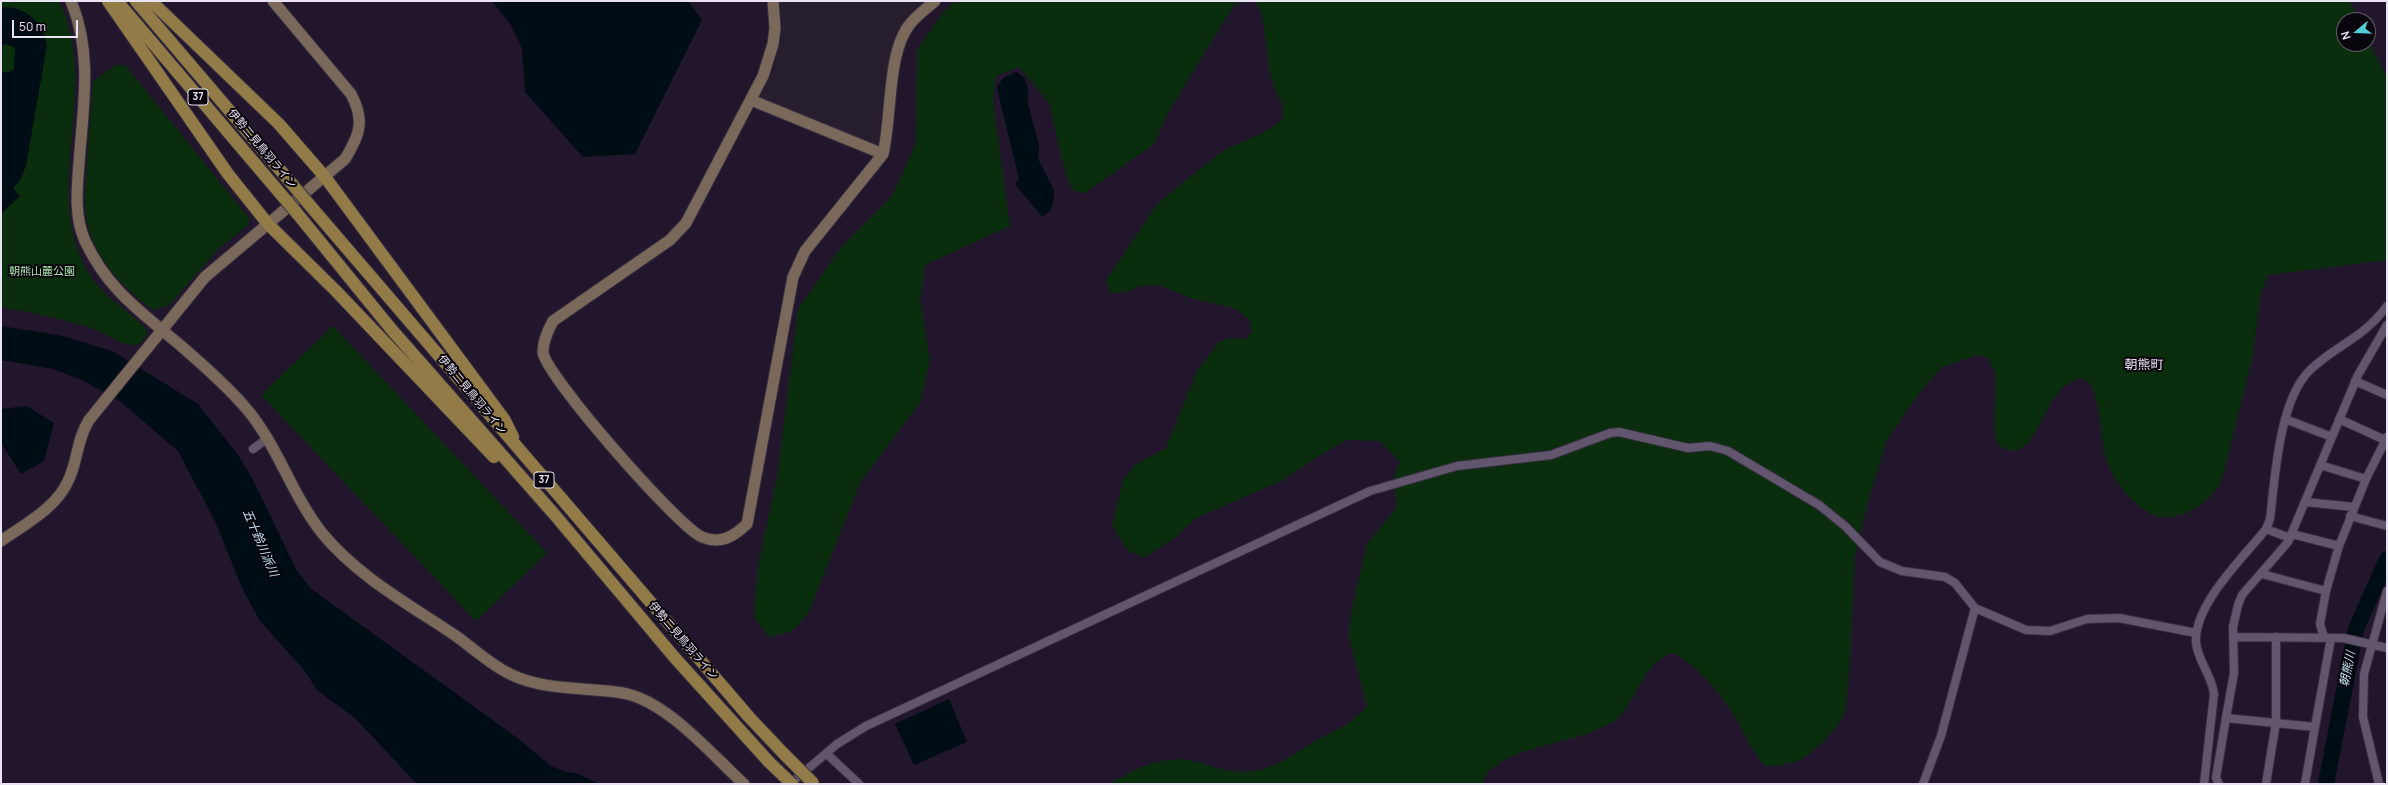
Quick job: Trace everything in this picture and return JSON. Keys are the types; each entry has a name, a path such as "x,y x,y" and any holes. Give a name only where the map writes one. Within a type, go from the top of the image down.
{"main road":[{"path":"108,1 228,174 268,224 336,291 517,481 554,514"},
{"name":"伊勢二見鳥羽ライン","path":"117,1 296,212 392,330 554,514 675,658 769,762 791,784"},
{"name":"伊勢二見鳥羽ライン","path":"136,1 749,717 814,784"},
{"path":"151,1 279,124 324,177 504,419 524,456"}],"street":[{"path":"71,1 80,24 85,51 77,190 78,216 84,238 98,266 116,290 161,331 179,344 246,408 268,438 302,503 322,533 350,562 511,674 561,687 623,694 642,699 674,720 744,784"},
{"path":"1,541 48,508 61,493 70,478 81,433 96,410 205,277 345,159 356,142 360,124 358,107 351,94 273,1"},
{"path":"773,1 775,28 773,44 764,76 686,223 670,240 553,321 546,333 543,352 547,364 590,420 683,524 700,537 715,541 733,536 747,524 793,277 805,251 879,161 883,154 888,135 896,48 910,24 935,1"},
{"path":"751,100 883,154"},
{"path":"2204,784 2211,722 2213,685 2200,656 2196,643 2196,633 2211,595 2266,529 2270,519 2276,467 2285,419 2303,378 2319,363 2369,328 2387,306"},
{"path":"2219,784 2216,778 2234,673 2233,637 2235,616 2242,595 2262,574 2291,536 2355,381 2387,326"},
{"path":"2355,381 2387,395"},
{"path":"2285,419 2332,436"},
{"path":"2305,784 2328,638 2320,624 2326,591 2339,546 2350,516 2366,478 2386,438 2339,419"},
{"path":"791,784 838,744 884,717 1370,491 1457,466 1551,455 1610,433 1619,432 1688,448 1714,447 1728,451 1818,506 1845,526 1880,562 1902,571 1945,578 1955,583 1975,608 2026,630 2050,631 2087,619 2119,618 2196,633"},
{"path":"253,449 268,438"},
{"path":"2320,465 2366,478"},
{"path":"2305,502 2354,507"},
{"path":"2350,516 2387,526"},
{"path":"2266,529 2339,546"},
{"path":"2262,574 2326,591"},
{"path":"2379,784 2363,717 2364,674 2387,591"},
{"path":"1923,784 1941,736 1975,608"},
{"path":"2233,637 2343,638 2387,648"},
{"path":"2266,784 2276,722 2276,637"},
{"path":"2211,722 2276,722 2315,727"},
{"path":"827,754 859,784"}],"shaded area":[{"path":"779,1 927,1 909,17 894,40 889,61 884,130 878,149 760,97 774,69 782,22"}],"green space":[{"name":"朝熊山麓公園","path":"1,1 59,1 71,36 75,71 69,177 70,212 76,245 92,278 111,299 133,316 146,329 147,335 138,345 128,345 119,342 99,331 75,323 1,307"},
{"path":"956,1 1247,1 1235,4 1170,109 1153,145 1085,193 1074,191 1067,179 1049,103 1019,67 996,76 993,101 1010,226 925,265 920,300 930,360 920,403 861,481 808,614 792,631 769,637 754,617 755,597 759,562 778,472 798,309 842,246 892,196 916,143 917,50 943,12"},
{"path":"1255,1 2350,1 2355,12 2336,12 2336,52 2374,52 2387,78 2387,260 2268,275 2260,297 2253,355 2221,483 2204,502 2185,514 2177,516 2164,517 2147,512 2139,506 2121,487 2107,462 2094,393 2090,385 2082,378 2068,384 2056,395 2032,438 2023,447 2012,450 1998,445 1994,419 1996,392 1995,374 1987,357 1978,355 1942,367 1919,393 1887,440 1868,501 1855,556 1849,676 1845,713 1836,727 1821,744 1801,760 1776,766 1765,766 1753,749 1730,709 1716,690 1692,666 1673,653 1655,664 1648,672 1627,708 1614,721 1594,731 1530,750 1498,763 1488,773 1483,784 1110,784 1138,769 1172,760 1183,759 1238,772 1257,771 1267,768 1277,764 1346,725 1354,720 1367,706 1349,637 1351,613 1367,544 1397,507 1394,477 1400,462 1380,441 1346,440 1281,481 1196,518 1173,539 1145,557 1128,551 1112,526 1123,480 1135,465 1166,448 1197,371 1220,341 1232,338 1245,339 1252,331 1249,320 1237,309 1190,298 1159,285 1140,286 1127,292 1110,293 1106,280 1158,203 1224,150 1263,133 1283,119 1283,104 1276,93 1270,73 1262,14"},
{"path":"116,65 125,65 249,218 248,225 219,248 169,305 153,310 121,282 103,260 96,248 87,221 85,200 93,81"},
{"path":"333,326 547,553 476,621 261,395"}],"water":[{"path":"492,1 688,1 702,20 635,154 583,157 525,92 522,49 511,25"},
{"path":"1,7 18,9 32,17 42,29 47,45 26,166 19,182 13,188 20,196 1,214 1,72 9,72 14,69 15,48 6,44 1,46"},
{"path":"1016,72 1025,78 1028,90 1028,104 1039,146 1038,159 1054,190 1054,199 1051,210 1042,217 1015,184 1019,179 997,88 1003,78"},
{"name":"五十鈴川派川","path":"1,326 63,336 112,351 198,404 238,455 252,478 296,569 310,588 516,737 551,766 566,772 579,774 599,784 417,784 355,718 317,690 304,670 260,621 242,588 216,523 178,451 121,402 82,380 54,369 1,360"},
{"path":"27,406 54,423 44,461 21,474 1,443 1,409"},
{"path":"949,699 967,742 914,765 895,724"}],"waterway":[{"name":"朝熊川","path":"2326,784 2356,629 2387,559"}],"district":[{"name":"朝熊町","path":"2144,365"}]}
